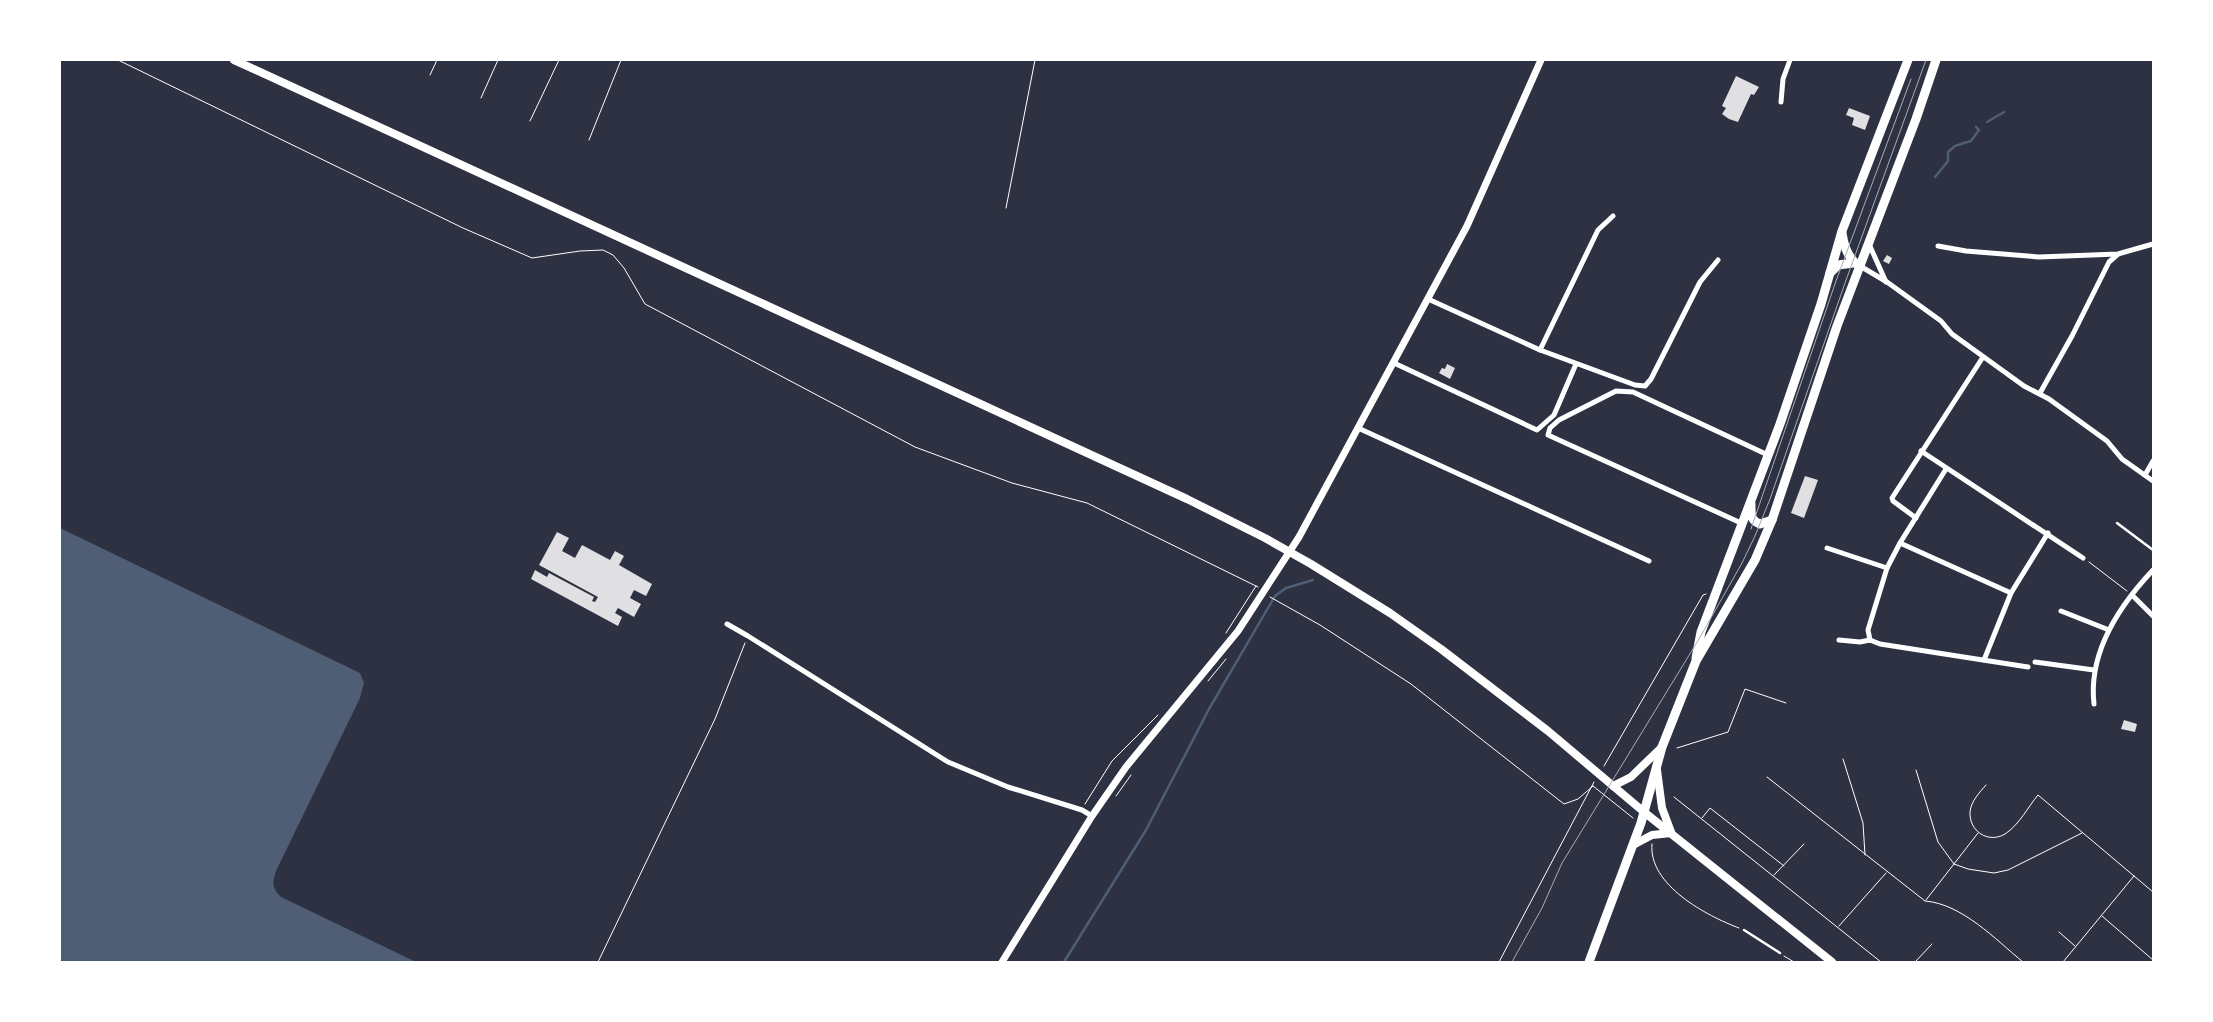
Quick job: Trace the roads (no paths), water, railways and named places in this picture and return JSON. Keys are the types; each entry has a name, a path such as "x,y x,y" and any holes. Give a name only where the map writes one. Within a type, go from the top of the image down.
{"main road":[{"path":"234,60 1187,499 1289,552 1390,613 1434,644 1548,731 1644,812 1832,962"},
{"path":"1696,661 1700,632 1768,455 1821,304 1842,231 1908,60"},
{"path":"1589,962 1641,823 1662,747 1696,661 1755,560 1772,520 1856,265 1869,243 1936,60"},
{"path":"1842,231 1846,249 1856,265"},
{"path":"1830,273 1840,264 1856,265"},
{"path":"1751,496 1751,517 1754,521 1760,524 1772,520"},
{"path":"1613,786 1631,777 1662,747"},
{"path":"1656,767 1662,808 1671,833"},
{"path":"1633,845 1652,835 1671,833"}],"street":[{"path":"1002,962 1092,816 1126,767 1238,631 1289,552 1394,363 1467,226 1541,60"},
{"path":"1780,102 1783,79 1790,60"},
{"path":"1540,350 1598,230 1613,216"},
{"path":"1869,243 1887,282"},
{"path":"1938,246 1966,251 2039,257 2118,254 2153,244"},
{"path":"2040,393 2076,328 2108,262 2118,254"},
{"path":"1428,300 1540,350 1635,385 1644,386 1651,379 1700,282 1718,260"},
{"path":"1856,265 1887,282 1941,321 1952,334 1983,357 2024,386 2040,393 2107,441 2122,459 2153,481"},
{"path":"1916,518 1892,501 1892,498 1983,357"},
{"path":"1394,363 1537,430 1554,415 1576,364"},
{"path":"1741,523 1548,435 1550,428 1558,420 1616,391 1633,392 1768,455"},
{"path":"1358,428 1649,561"},
{"path":"1921,451 1946,469 2048,533 2083,558"},
{"path":"2145,475 2153,462"},
{"path":"1870,640 1868,630 1887,568 1900,543 1946,469"},
{"path":"1984,660 2011,594 2048,533"},
{"path":"1900,543 2011,594"},
{"path":"1827,548 1887,568"},
{"path":"2094,704 2092,691 2094,670 2109,630 2132,595 2153,570"},
{"path":"2132,595 2153,616"},
{"path":"2061,610 2109,630"},
{"path":"727,624 948,762 1008,787 1082,810 1092,816"},
{"path":"1839,640 1860,642 1870,640 1880,644 2028,668"},
{"path":"2035,662 2094,670"}],"lane":[{"path":"2117,523 2153,550"},
{"path":"1744,930 1780,953"}],"water":[{"path":"60,528 360,673 364,683 360,698 276,871 274,885 281,897 416,962 65,962 60,960"}],"waterway":[{"path":"1987,122 2004,112"},
{"path":"1964,143 1971,141 1979,130 1976,127"},
{"path":"1935,177 1948,161 1948,152 1955,146 1964,143"},
{"path":"1064,962 1146,830 1209,709 1275,596 1286,588 1313,580"}],"tram line":[{"path":"1512,962 1542,908 1562,863 1699,639 1755,536 1770,499 1845,283 1926,60"},
{"path":"1751,529 1836,281 1911,79"}]}
